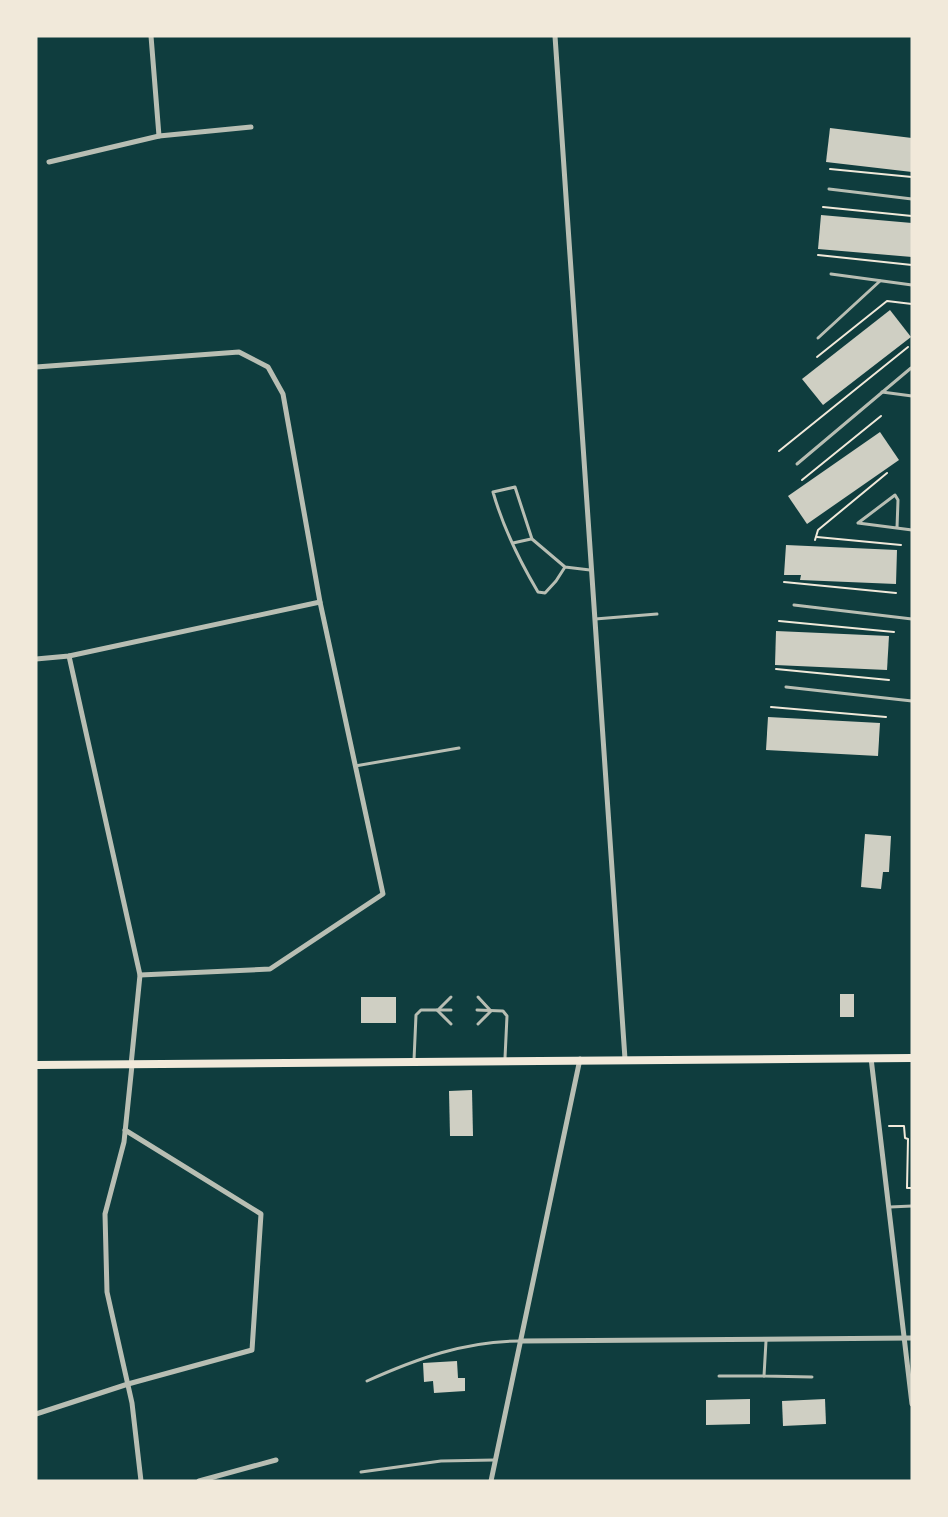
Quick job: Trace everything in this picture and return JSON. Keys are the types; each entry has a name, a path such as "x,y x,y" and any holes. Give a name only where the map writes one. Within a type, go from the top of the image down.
{"main road":[{"path":"36,1065 912,1058"}],"street":[{"path":"151,36 159,136"},
{"path":"555,36 625,1059"},
{"path":"49,162 159,136 251,127"},
{"path":"36,367 239,352 268,367 283,394 320,602 383,894 270,969 140,975"},
{"path":"36,659 69,656 320,602"},
{"path":"69,656 140,975 125,1130 105,1215 107,1292 132,1403 141,1481"},
{"path":"871,1058 912,1404"},
{"path":"491,1481 580,1059"},
{"path":"36,1414 128,1384 252,1350 261,1214 125,1130"},
{"path":"522,1341 766,1341 912,1338"},
{"path":"200,1481 276,1460"}],"lane":[{"path":"829,189 912,200"},
{"path":"831,274 912,285"},
{"path":"818,339 879,280"},
{"path":"797,464 911,368"},
{"path":"882,392 912,396"},
{"path":"565,567 545,593 538,592 499,513 493,492 515,487 532,538 565,567 592,570"},
{"path":"897,528 898,500 895,495 858,523 912,530"},
{"path":"513,543 532,538"},
{"path":"794,605 912,619"},
{"path":"595,619 657,614"},
{"path":"786,687 912,701"},
{"path":"355,766 459,748"},
{"path":"437,1010 451,997"},
{"path":"478,997 491,1011"},
{"path":"414,1061 416,1015 421,1010 451,1010"},
{"path":"437,1010 451,1024"},
{"path":"477,1010 503,1011 507,1016 505,1060"},
{"path":"478,1024 491,1011"},
{"path":"889,1207 912,1206"},
{"path":"367,1381 411,1362 458,1347 487,1342 522,1341"},
{"path":"764,1376 766,1341"},
{"path":"719,1376 812,1377"},
{"path":"361,1472 441,1461 496,1460"}],"path":[{"path":"830,169 912,177"},
{"path":"823,207 912,216"},
{"path":"818,255 912,265"},
{"path":"817,357 887,301 912,304"},
{"path":"780,451 908,347"},
{"path":"802,480 881,417"},
{"path":"887,473 818,530 816,538 901,545"},
{"path":"784,582 896,593"},
{"path":"779,621 894,632"},
{"path":"776,669 889,680"},
{"path":"771,707 886,717"},
{"path":"889,1126 904,1126 905,1138 908,1139 907,1188 912,1188"}],"building":[{"path":"830,128 912,138 912,172 826,162"},
{"path":"821,215 912,223 912,257 818,249"},
{"path":"890,310 911,337 823,405 802,379"},
{"path":"880,432 899,460 807,524 788,496"},
{"path":"786,545 897,550 896,584 800,580 801,575 784,575"},
{"path":"776,631 889,636 887,670 775,665"},
{"path":"768,717 880,723 878,756 766,750"},
{"path":"865,834 891,836 889,872 883,872 881,889 861,887"},
{"path":"840,994 854,994 854,1017 840,1017"},
{"path":"361,997 396,997 396,1023 361,1023"},
{"path":"472,1090 473,1136 450,1136 449,1091"},
{"path":"457,1361 458,1378 465,1378 465,1391 434,1393 433,1381 424,1382 423,1363"},
{"path":"750,1399 750,1424 706,1425 706,1400"},
{"path":"825,1399 826,1424 783,1426 782,1401"}]}
